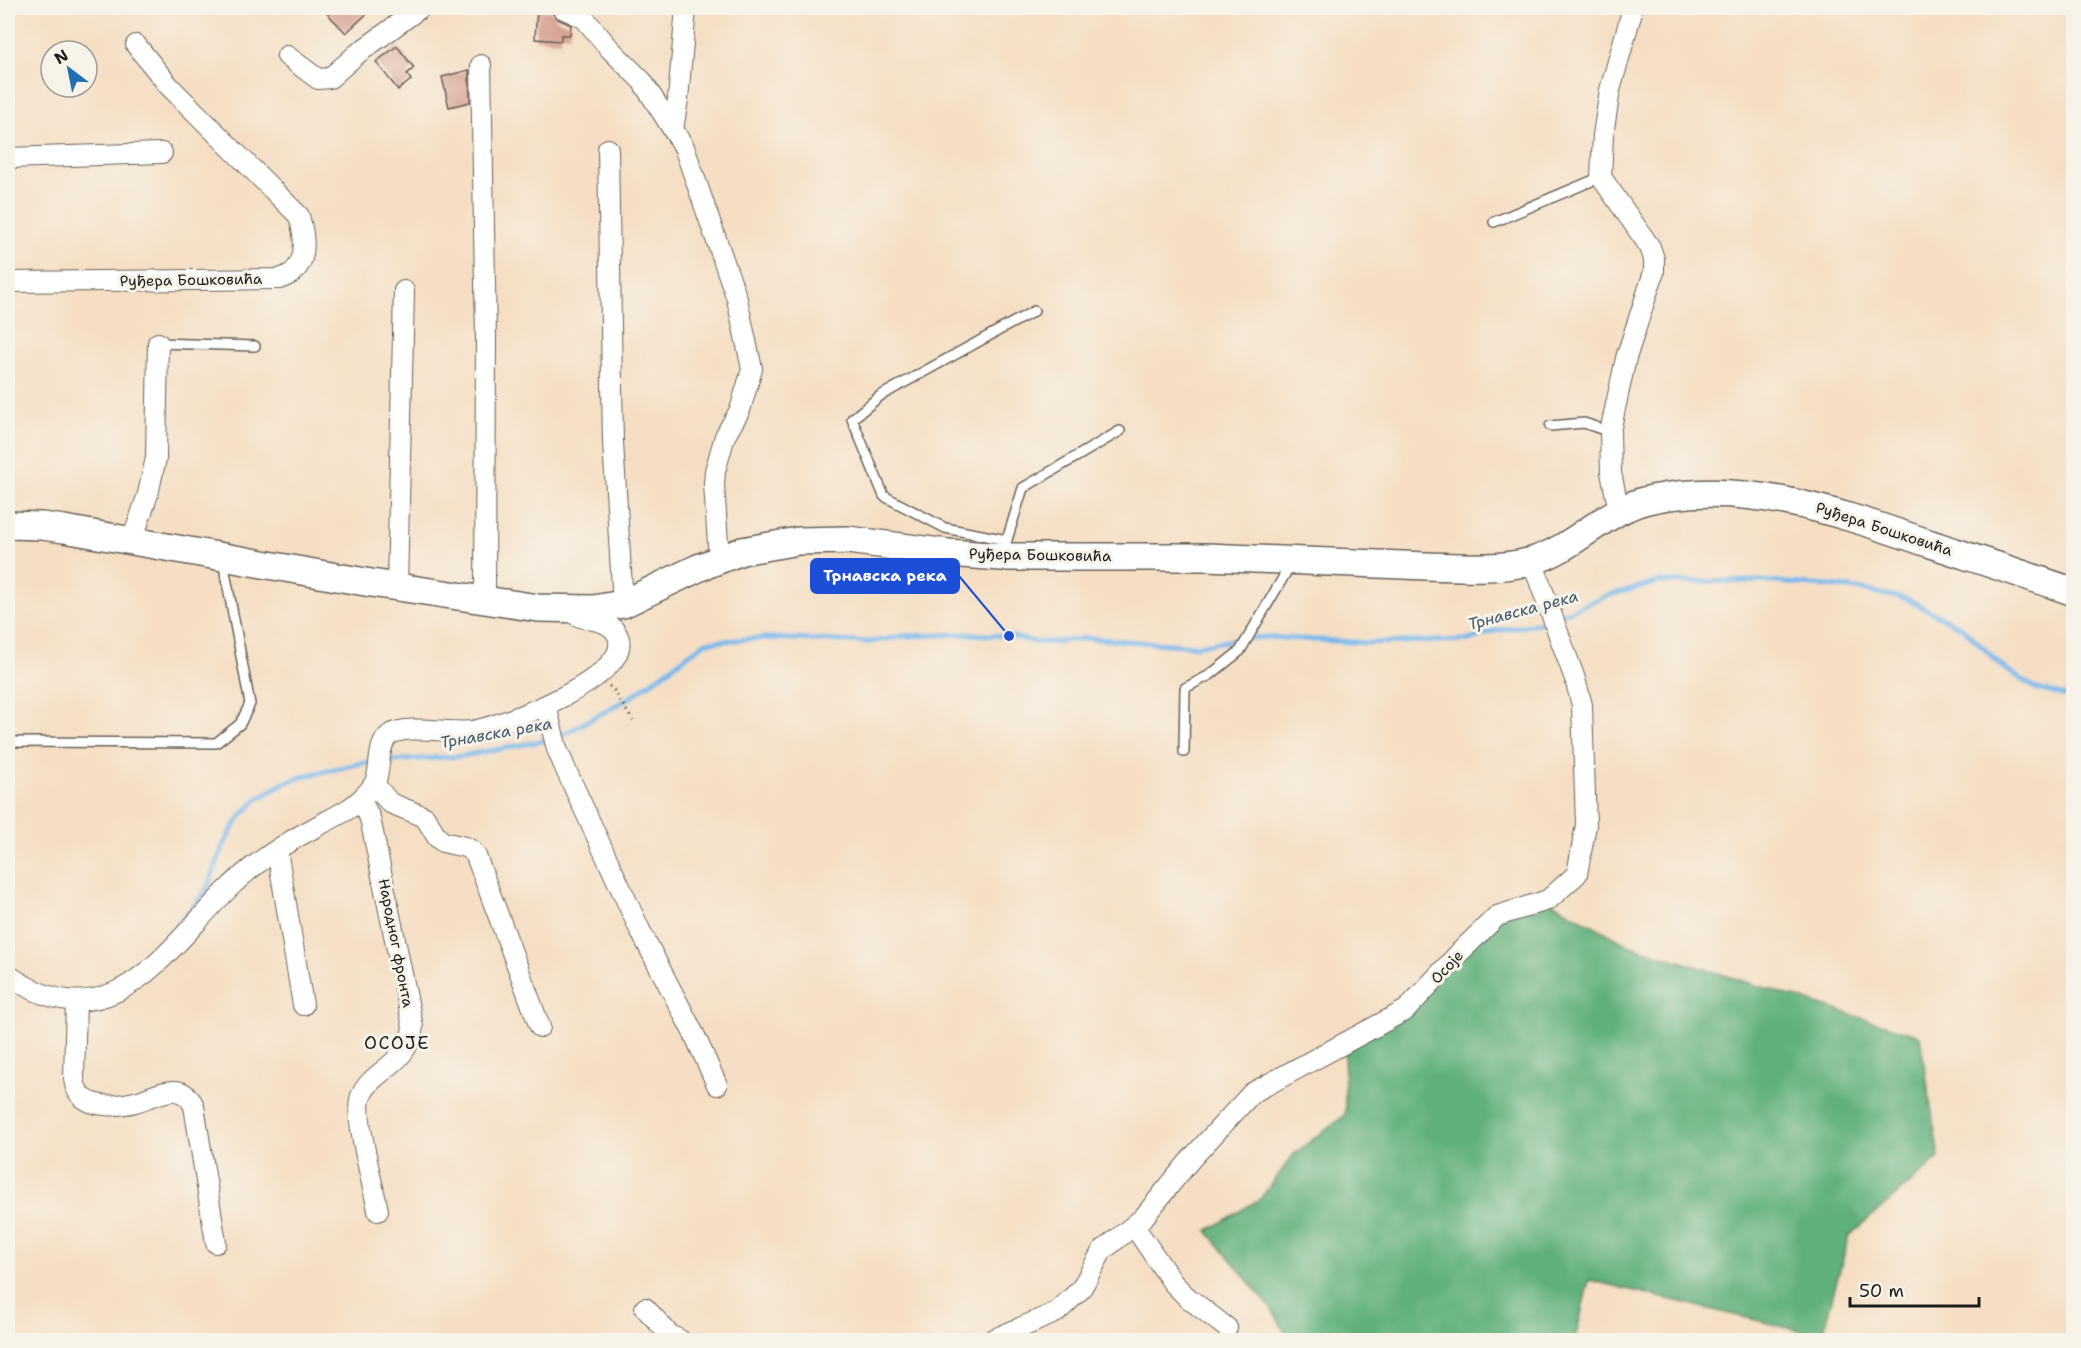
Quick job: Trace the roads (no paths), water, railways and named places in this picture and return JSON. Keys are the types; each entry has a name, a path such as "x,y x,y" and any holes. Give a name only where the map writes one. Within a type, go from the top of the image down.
{"main road":[{"name":"Руђера Бошковића","path":"8,525 42,526 485,601 538,608 593,609 623,604 719,559 757,547 790,541 831,539 970,555 1005,548 1151,556 1472,567 1532,561 1632,504 1680,494 1730,493 1802,503 1843,513 2073,592"}],"street":[{"path":"287,56 318,79 330,78 357,54 420,8"},
{"path":"562,8 583,13 610,49 642,81 684,147 737,299 752,369 740,410 724,436 715,471 719,559"},
{"path":"673,130 686,8"},
{"path":"1619,510 1611,473 1610,432 1626,358 1654,272 1654,259 1650,247 1601,177 1603,135 1610,90 1631,15 1629,8"},
{"name":"Руђера Бошковића","path":"8,282 280,279 294,271 301,257 305,237 299,216 169,86 136,45"},
{"path":"481,65 486,337 485,601"},
{"path":"608,149 613,442 623,604"},
{"path":"8,158 162,153"},
{"path":"397,587 404,291"},
{"path":"132,541 148,494 156,458 158,344"},
{"name":"Осоје","path":"992,1341 1057,1312 1081,1289 1102,1251 1143,1218 1191,1159 1252,1092 1406,1010 1497,916 1548,900 1577,874 1586,825 1582,705 1575,679 1532,561"},
{"name":"Руђера Бошковића","path":"546,706 594,678 604,670 617,653 619,644 615,631 604,623 581,619 568,608"},
{"path":"8,975 30,989 76,1002 115,992 142,978 227,889 258,863 358,802 375,780 384,741 390,735 398,732 483,729 546,706 557,749 640,930 695,1036 717,1085"},
{"path":"375,780 390,803 425,817 437,837 443,842 465,847 476,856 540,1027"},
{"name":"Народног фронта","path":"358,802 365,808 370,818 413,1027 403,1053 370,1084 360,1098 359,1116 378,1211"},
{"path":"277,850 303,1005"},
{"path":"76,1002 74,1084 80,1097 92,1104 109,1105 131,1103 172,1091 184,1094 190,1099 194,1106 216,1243"},
{"path":"1134,1226 1173,1283 1227,1328"},
{"path":"645,1308 670,1335 680,1341"}],"lane":[{"path":"1494,222 1601,177"},
{"name":"Руђера Бошковића","path":"1005,548 945,528 884,496 852,419 880,396 1034,311"},
{"path":"158,344 255,346"},
{"path":"1550,426 1584,423 1610,432"},
{"path":"1005,548 1023,488 1120,430"},
{"path":"8,742 216,743 240,724 250,704 222,556"},
{"path":"1184,752 1185,688 1210,675 1241,650 1293,560"}],"waterway":[{"name":"Трнавска река","path":"135,970 166,941 207,889 223,846 242,815 256,800 284,783 362,763 462,756 547,740 568,732 631,697 706,642 765,638 870,642 904,636 969,634 1009,636 1036,642 1085,638 1196,646 1268,637 1368,643 1469,640 1494,631 1537,624 1609,595 1659,582 1760,581 1852,588 1907,599 1964,629 2005,669 2037,689 2074,698"}],"place":[{"name":"Трнавска река","path":"1009,636"}],"district":[{"name":"ОСОЈЕ","path":"397,1043"}]}
